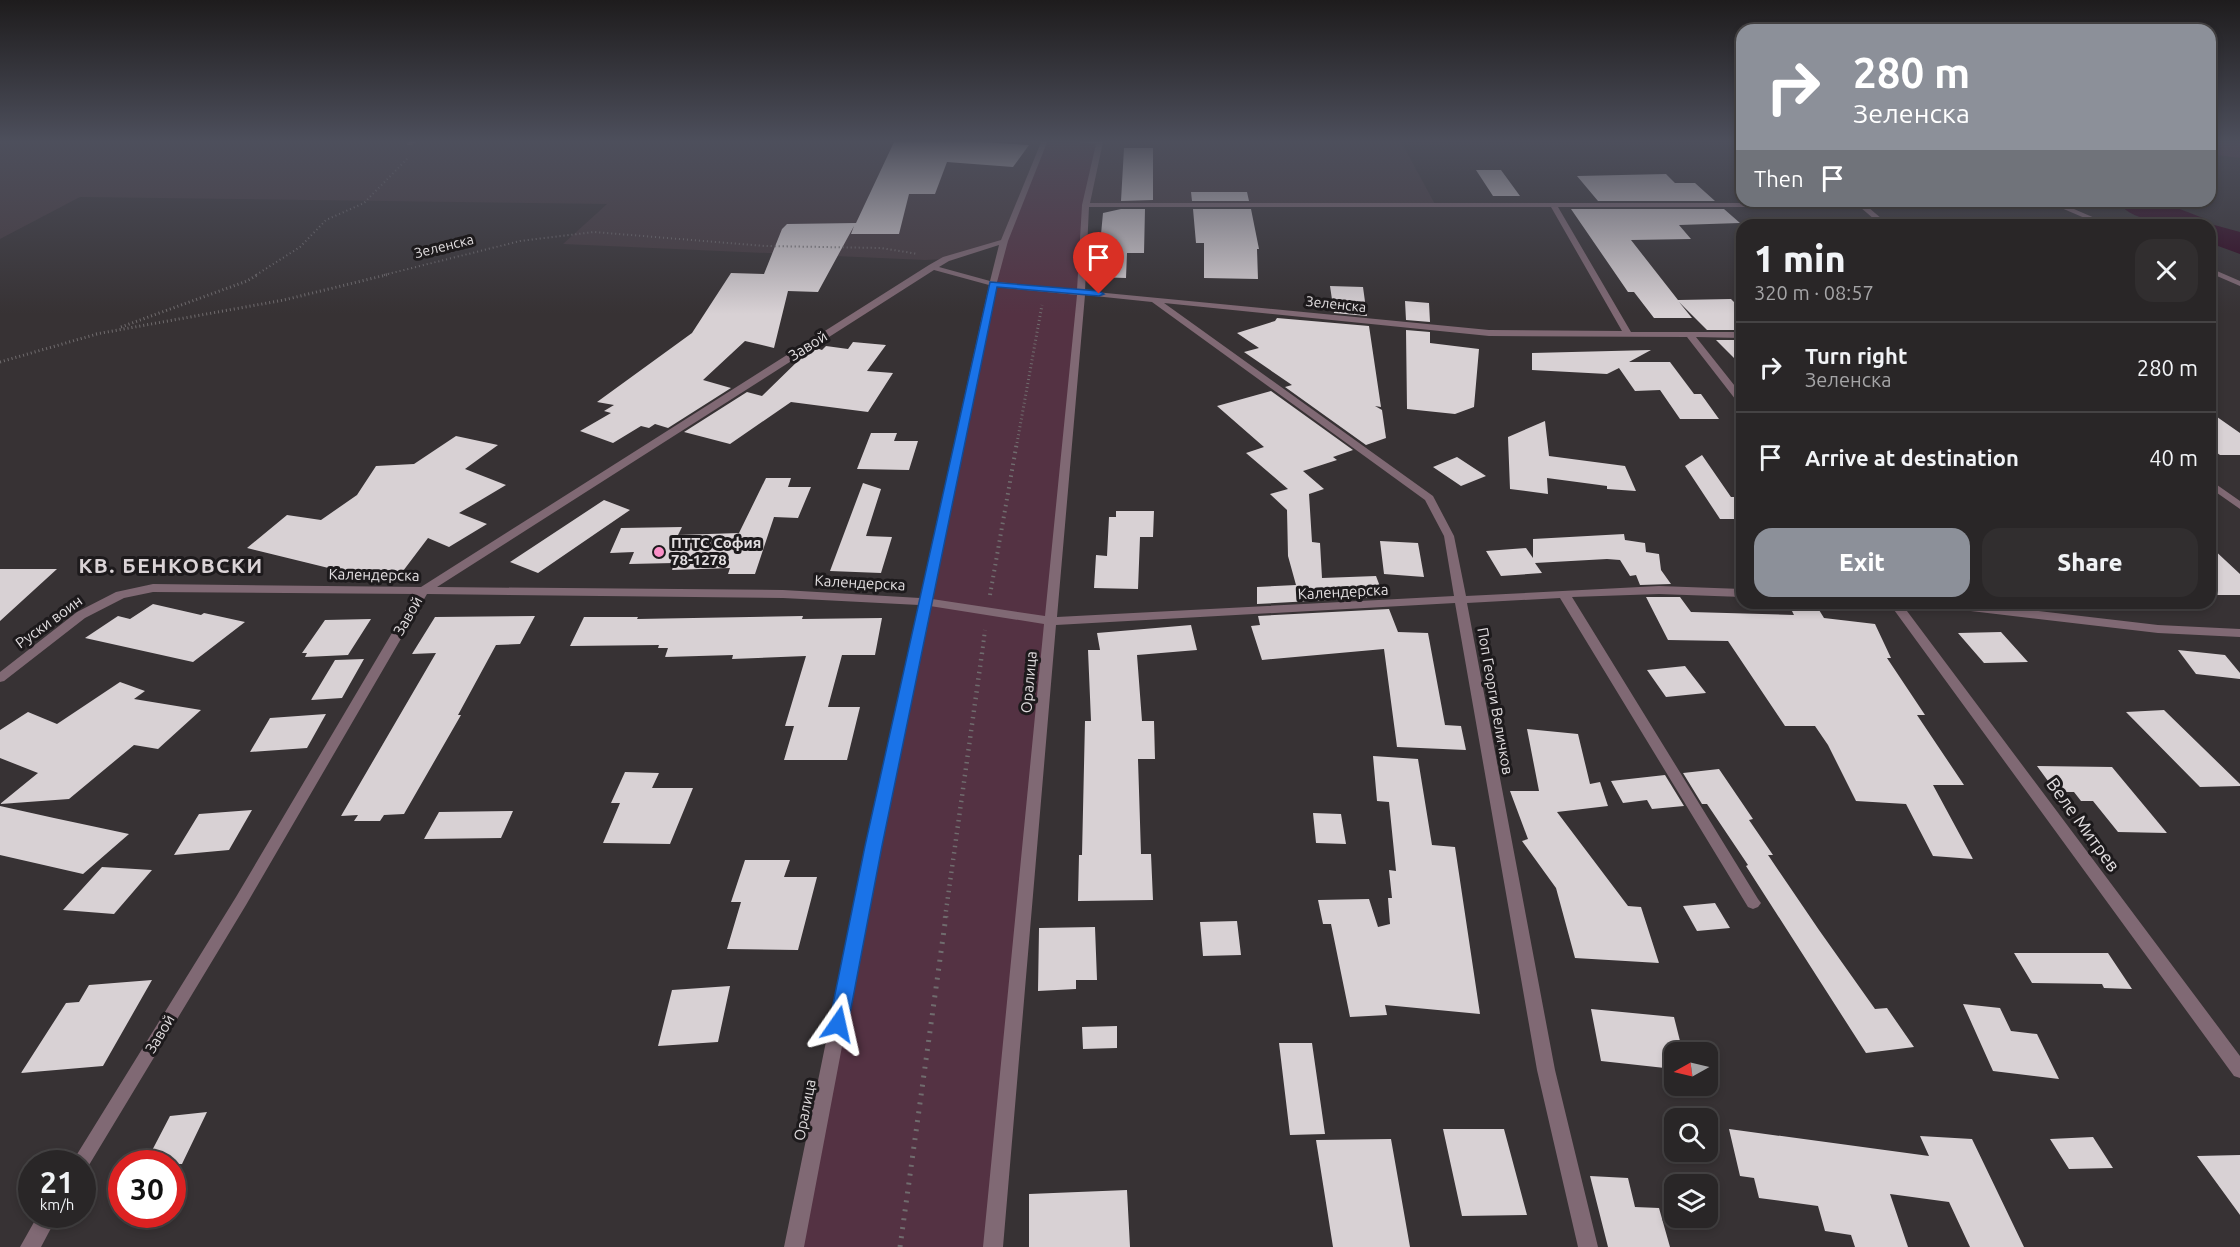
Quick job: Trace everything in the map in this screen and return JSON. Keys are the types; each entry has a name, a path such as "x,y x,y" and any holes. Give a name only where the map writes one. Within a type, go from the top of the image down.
{"street":[{"name":"Оралица","path":"794,1247 873,846 993,284 1004,241 1021,198"},
{"name":"Оралица","path":"993,1247 1081,292 1088,198"},
{"path":"1086,205 1736,207"},
{"path":"1554,206 1628,334"},
{"path":"1863,207 1878,219"},
{"path":"2066,207 2092,219"},
{"name":"Завой","path":"89,1150 241,901 423,591 932,267 946,259 1004,241"},
{"name":"Зеленска","path":"932,267 993,284 1489,333 1736,335"},
{"path":"2216,273 2240,284"},
{"name":"Поп Георги Величков","path":"1153,299 1429,498 1449,536 1546,1070 1588,1247"},
{"path":"1690,335 1736,394"},
{"path":"2216,488 2240,507"},
{"name":"Календерска","path":"120,596 153,588 783,594 926,602 1051,621 1564,594 1659,590 1736,592"},
{"path":"1564,594 1752,903"},
{"name":"Руски воин","path":"0,678 81,615 120,596"},
{"name":"Веле Митрев","path":"1899,609 2240,1070"},
{"path":"1988,609 2158,629 2240,633"},
{"path":"30,1247 41,1228"}],"path":[{"path":"0,362 139,323 247,281 300,247 326,220 364,203 369,198"},
{"name":"Зеленска","path":"96,334 284,300 520,241 594,232 765,246 881,248 946,259"},
{"path":"900,1247 987,613 1045,289"}],"shaded area":[{"path":"0,198 78,198 0,239"},
{"path":"170,198 1021,198 1004,241 946,259 925,260 563,244 607,204"},
{"path":"1021,198 1088,198 993,1247 794,1247 1004,241"},
{"path":"1085,198 1432,198 1436,206 1086,205"}],"building":[{"path":"868,198 908,198 899,234 851,234 854,226 818,292 788,291 774,348 745,341 703,380 731,388 668,428 655,424 649,428 641,426 613,443 580,431 611,413 604,411 614,405 597,402 692,333 731,273 764,274 782,229 787,224 856,223"},
{"path":"1121,198 1153,198 1153,200 1121,201"},
{"path":"1192,198 1248,198 1249,201 1192,201"},
{"path":"1596,198 1712,198 1715,201 1598,201"},
{"path":"1121,209 1145,209 1144,253 1127,253 1126,278 1097,277 1103,213"},
{"path":"1193,209 1251,209 1259,249 1257,249 1258,279 1204,278 1204,243 1196,243"},
{"path":"1571,209 1724,209 1736,220 1736,223 1679,225 1691,239 1631,240 1678,300 1731,299 1736,304 1736,330 1707,330 1679,302 1692,318 1654,318 1634,292 1628,292"},
{"path":"1330,286 1363,287 1367,316 1334,313"},
{"path":"1405,301 1429,303 1430,322 1406,320"},
{"path":"1277,318 1369,326 1381,407 1375,406 1382,410 1386,438 1366,445 1285,387 1292,385 1244,352 1259,348 1237,333 1275,321"},
{"path":"1406,330 1430,332 1430,343 1479,349 1474,407 1455,414 1407,409"},
{"path":"1716,340 1736,340 1736,360"},
{"path":"853,342 886,345 867,371 893,373 868,412 791,402 730,444 684,432 747,392 762,396 803,356 816,348 822,350 826,346 848,349"},
{"path":"1651,350 1629,362 1670,362 1694,394 1701,394 1719,419 1680,419 1660,390 1635,391 1619,368 1607,374 1532,370 1532,353"},
{"path":"1271,391 1353,450 1333,457 1337,460 1303,471 1324,489 1309,494 1312,542 1320,543 1322,578 1376,576 1384,597 1257,604 1257,587 1296,585 1288,556 1287,510 1270,494 1288,489 1246,453 1264,447 1217,406"},
{"path":"2216,416 2240,433 2240,455 2220,455 2216,452"},
{"path":"1545,421 1549,456 1625,466 1636,491 1607,489 1607,486 1547,478 1548,494 1510,489 1508,437"},
{"path":"871,433 897,433 894,441 918,441 909,470 857,469"},
{"path":"456,436 498,445 465,469 506,485 459,513 487,524 449,547 428,538 400,575 353,574 247,548 287,515 321,520 357,495 376,466 414,464"},
{"path":"1702,455 1731,497 1736,497 1736,519 1720,519 1685,466"},
{"path":"1457,457 1486,476 1461,486 1433,467"},
{"path":"766,478 791,478 788,487 811,487 798,518 774,517 755,574 728,574 730,568 672,570 674,563 629,564 634,552 610,553 621,528 682,527 678,535 739,533"},
{"path":"863,483 881,489 866,536 892,537 881,573 830,571"},
{"path":"604,500 630,510 538,573 510,562"},
{"path":"1116,511 1154,511 1153,537 1140,537 1138,589 1094,588 1096,555 1107,556 1109,517 1116,517"},
{"path":"1624,534 1625,540 1645,543 1646,552 1659,554 1661,570 1671,584 1640,585 1636,575 1630,576 1620,560 1607,559 1535,563 1542,573 1501,576 1486,551 1526,548 1533,558 1533,539"},
{"path":"1380,541 1418,543 1424,577 1384,574"},
{"path":"2216,552 2240,574 2240,595 2216,595"},
{"path":"0,569 57,569 0,621"},
{"path":"1646,597 1680,597 1691,612 1794,615 1791,609 1818,609 1824,618 1875,624 1891,658 1887,658 1925,715 1917,715 1964,785 1933,785 1973,859 1933,856 1906,804 1856,801 1828,745 1815,726 1785,726 1728,641 1668,640"},
{"path":"153,604 245,622 193,662 85,638 118,616 130,619"},
{"path":"1389,609 1398,632 1428,633 1445,725 1461,726 1466,750 1397,747 1384,649 1262,660 1251,626 1260,625 1258,616"},
{"path":"535,616 520,644 496,645 458,715 461,715 404,814 384,815 380,821 354,821 358,815 341,816 436,653 412,654 435,617"},
{"path":"803,616 802,619 882,618 875,655 842,655 828,707 860,707 847,760 784,760 794,726 785,726 806,656 732,659 733,655 665,657 668,648 658,648 659,645 570,646 584,617 638,617 637,619"},
{"path":"371,619 348,655 305,657 307,653 302,653 325,620"},
{"path":"1191,625 1197,650 1137,655 1142,721 1154,721 1155,759 1138,759 1141,854 1151,854 1153,900 1078,901 1079,855 1082,855 1085,721 1091,721 1088,650 1100,650 1097,633"},
{"path":"2001,632 2028,662 1984,663 1958,633"},
{"path":"2178,650 2225,655 2240,673 2240,679 2196,674"},
{"path":"364,659 342,698 311,700 335,660"},
{"path":"1685,666 1706,693 1666,697 1647,670"},
{"path":"120,682 145,691 134,699 201,710 158,749 134,745 69,799 0,804 38,773 0,758 0,730 28,712 57,724"},
{"path":"2164,710 2240,786 2200,787 2126,712"},
{"path":"326,714 307,748 250,752 270,718"},
{"path":"1527,729 1578,734 1590,784 1600,782 1608,806 1557,812 1628,906 1641,907 1659,963 1575,958 1556,888 1522,841 1528,839 1510,791 1539,791"},
{"path":"1373,756 1418,759 1432,845 1455,847 1480,1014 1385,1005 1387,1015 1350,1017 1331,924 1323,924 1318,900 1369,899 1378,927 1390,924 1388,898 1392,898 1389,870 1396,871 1389,802 1377,801"},
{"path":"2037,766 2112,767 2167,833 2118,832 2093,801 2081,801 2074,792 2056,792"},
{"path":"1719,769 1753,819 1749,820 1773,855 1768,855 1819,930 1875,1009 1887,1008 1914,1047 1866,1053 1746,866 1748,865 1707,804 1702,804 1683,773"},
{"path":"625,772 659,773 652,788 693,788 670,844 603,843 620,803 611,803"},
{"path":"1665,775 1684,806 1652,809 1647,800 1623,803 1611,781"},
{"path":"0,806 129,834 83,874 0,855"},
{"path":"252,810 229,850 174,855 199,814"},
{"path":"513,811 501,838 424,839 439,812"},
{"path":"1313,813 1341,814 1346,844 1316,843"},
{"path":"745,860 790,860 784,877 817,877 798,950 727,949 741,902 731,902"},
{"path":"102,867 152,870 114,914 63,910"},
{"path":"1715,903 1730,928 1697,931 1683,906"},
{"path":"1237,921 1241,955 1203,956 1200,922"},
{"path":"1095,927 1097,980 1076,980 1076,989 1038,991 1039,928"},
{"path":"2014,953 2108,953 2132,989 2104,988 2102,984 2032,983"},
{"path":"152,980 103,1066 21,1073 66,1003 79,1002 89,985"},
{"path":"730,986 718,1042 658,1046 672,990"},
{"path":"1963,1004 2000,1008 2011,1031 2037,1034 2059,1079 1993,1071"},
{"path":"1591,1009 1674,1017 1680,1042 1664,1042 1664,1068 1601,1061"},
{"path":"1117,1026 1117,1048 1083,1049 1082,1027"},
{"path":"1279,1043 1312,1043 1325,1134 1290,1135"},
{"path":"207,1112 186,1156 186,1150 152,1150 170,1116"},
{"path":"1443,1129 1504,1129 1527,1215 1462,1216"},
{"path":"1729,1129 1929,1156 1920,1136 1972,1139 2024,1247 1970,1247 1949,1202 1890,1194 1908,1247 1855,1247 1851,1235 1825,1231 1818,1206 1759,1198 1754,1178 1740,1176"},
{"path":"2093,1137 2113,1168 2069,1169 2050,1139"},
{"path":"1391,1139 1410,1247 1333,1247 1316,1140"},
{"path":"2240,1155 2240,1215 2197,1156"},
{"path":"1590,1176 1628,1178 1635,1207 1659,1208 1670,1247 1608,1247"},
{"path":"1127,1190 1130,1247 1029,1247 1029,1194"}],"waterway":[{"path":"2147,207 2177,219"},
{"path":"2216,234 2240,244"}],"place":[{"name":"ПТТС София 78-1278","path":"659,552"}],"district":[{"name":"КВ. БЕНКОВСКИ","path":"171,566"}],"route":[{"path":"838,1024 873,846 993,284 1099,294"}]}
